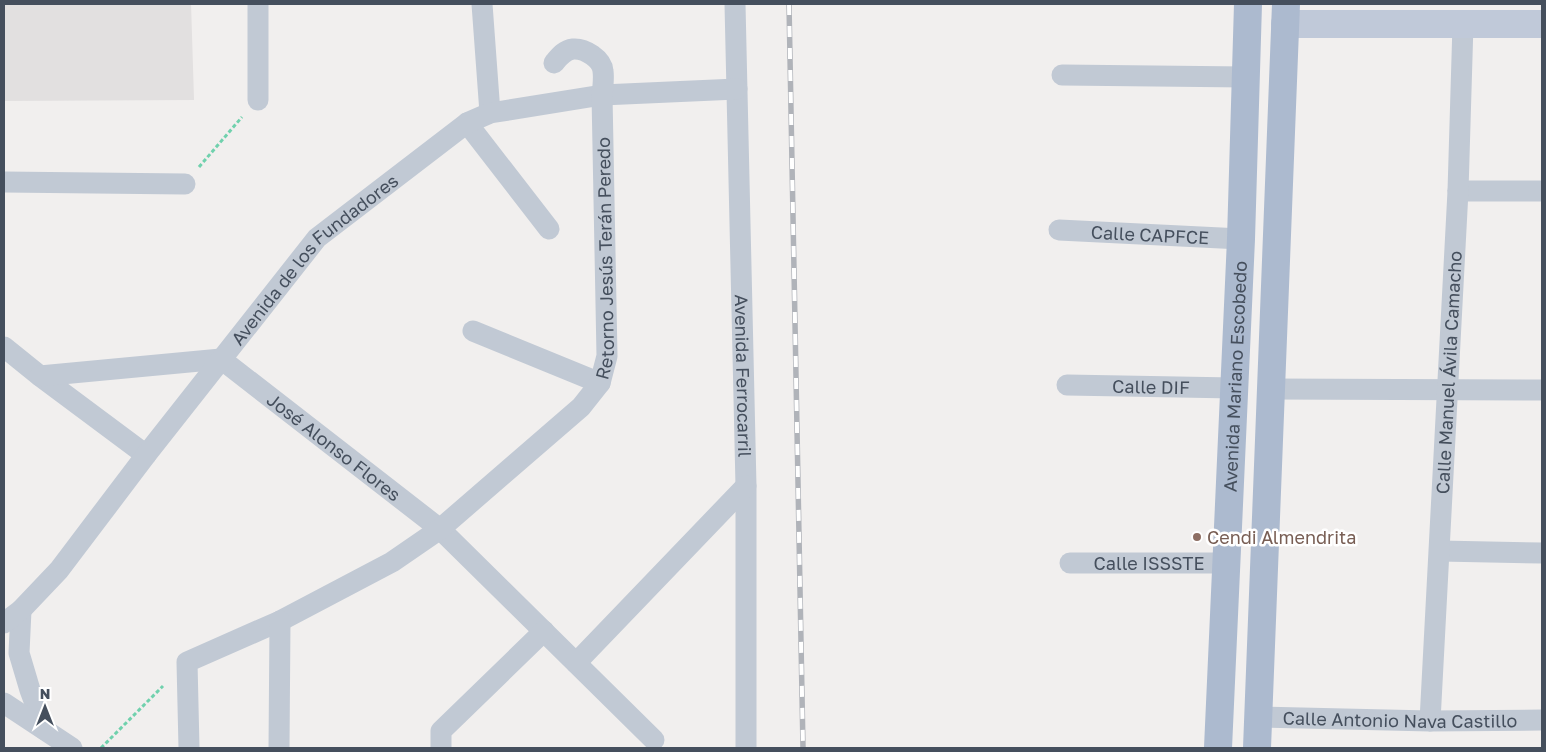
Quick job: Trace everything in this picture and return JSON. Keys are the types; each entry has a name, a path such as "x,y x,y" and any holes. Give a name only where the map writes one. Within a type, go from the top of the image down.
{"main road":[{"name":"Avenida Mariano Escobedo","path":"1218,748 1241,239 1248,4"},
{"name":"Avenida Mariano Escobedo","path":"1257,748 1285,14"}],"street":[{"path":"258,4 258,100"},
{"path":"482,4 490,113"},
{"name":"Avenida Ferrocarril","path":"735,4 746,486 746,748"},
{"path":"1285,14 1463,24 1542,24"},
{"name":"Calle Manuel Ávila Camacho","path":"1430,721 1458,191 1463,24"},
{"name":"Retorno Jesús Terán Peredo","path":"186,662 280,621 392,562 440,529 581,406 600,383 607,356 602,95 604,70 601,63 588,52 574,49 564,52 554,63"},
{"path":"1062,75 1246,77"},
{"name":"Avenida de los Fundadores","path":"4,623 21,610 59,570 146,455 318,238 467,123 490,113 602,95 737,90"},
{"path":"467,123 549,229"},
{"path":"4,182 184,184"},
{"path":"1458,191 1542,191"},
{"name":"Calle CAPFCE","path":"1058,230 1241,239"},
{"path":"473,331 600,383"},
{"path":"5,351 146,455"},
{"path":"40,376 222,358"},
{"name":"José Alonso Flores","path":"222,358 440,529 654,740"},
{"name":"Calle DIF","path":"1067,385 1234,388"},
{"path":"1270,389 1542,390"},
{"path":"576,663 746,486"},
{"path":"1440,551 1542,552"},
{"name":"Calle ISSSTE","path":"1070,562 1226,562"},
{"path":"21,610 19,653 45,730"},
{"path":"279,748 280,621"},
{"path":"441,748 441,731 544,631"},
{"path":"186,662 189,748"},
{"path":"4,703 72,748"},
{"name":"Calle Antonio Nava Castillo","path":"1258,717 1430,721 1542,720"}],"path":[{"path":"184,184 258,100"},
{"path":"102,748 186,662"}],"shaded area":[{"path":"4,4 191,4 194,100 4,101"}],"railway":[{"path":"789,4 803,748"}],"place":[{"name":"Cendi Almendrita","path":"1197,537"}]}
